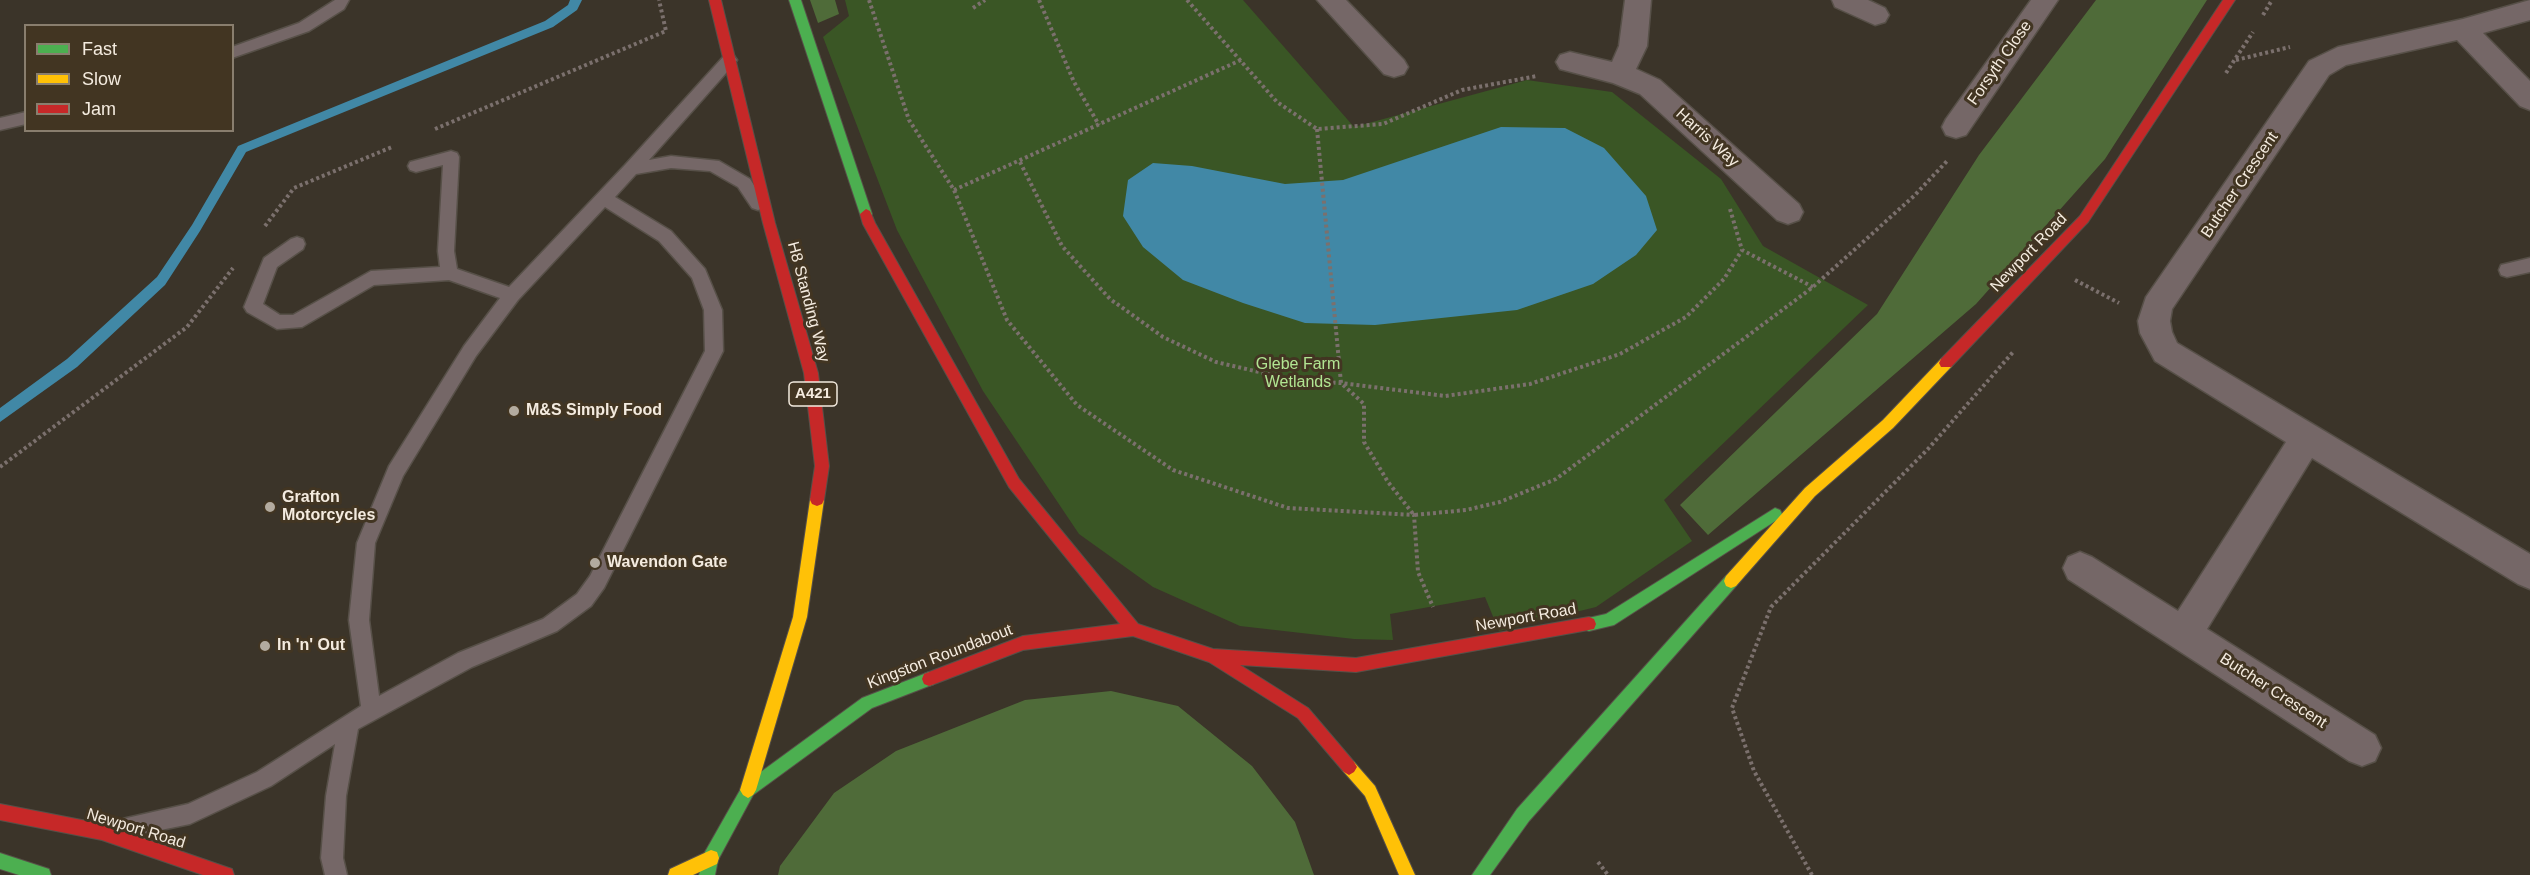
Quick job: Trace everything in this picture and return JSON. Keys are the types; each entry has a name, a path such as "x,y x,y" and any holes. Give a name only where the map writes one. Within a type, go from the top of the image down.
{"main road":[{"name":"H8 Standing Way","path":"715,0 770,223 811,373 822,466 800,617 748,790"},
{"path":"795,0 869,224 1014,483 1133,629"},
{"name":"Newport Road","path":"1480,875 1523,815 1810,492 1888,424 2084,219 2229,0"},
{"name":"Newport Road","path":"1213,656 1356,665 1609,620 1810,492"},
{"name":"Kingston Roundabout","path":"707,875 711,858 748,790 867,703 1023,643 1133,629 1213,656 1303,713 1370,791 1407,875"},
{"name":"Newport Road","path":"0,812 102,832 226,875"},
{"path":"676,875 711,858"},
{"path":"0,861 43,875"}],"street":[{"path":"1330,0 1394,68"},
{"path":"1620,74 1633,46 1638,0"},
{"name":"Forsyth Close","path":"1955,140 2045,0"},
{"name":"Butcher Crescent","path":"2154,321 2157,306 2319,68 2338,57 2463,29 2530,10"},
{"path":"2463,29 2530,99"},
{"name":"Harris Way","path":"1570,62 1620,74 1650,87 1788,212"},
{"path":"2154,321 2156,333 2166,352 2530,573"},
{"path":"2184,633 2307,438"},
{"name":"Butcher Crescent","path":"2080,568 2362,748"}],"lane":[{"path":"234,52 304,27 339,5 342,0"},
{"path":"371,709 359,620 366,543 395,472 470,351 512,295 631,169 729,60"},
{"path":"0,124 24,118"},
{"path":"416,166 451,157 446,251 449,273"},
{"path":"631,169 671,162 713,165 744,183 770,223"},
{"path":"102,832 190,814 264,779 371,709 465,660 550,625 584,600 597,582 714,351 713,310 699,274 664,236 604,198"},
{"path":"297,244 270,263 252,307 277,322 296,322 371,278 449,273 512,295"},
{"path":"2506,270 2530,265"},
{"path":"336,875 332,858 336,796 349,723"}],"path":[{"path":"426,133 666,31 659,0"},
{"path":"869,0 909,120 954,190 1007,320 1077,405 1173,470 1288,508 1414,515 1466,510 1500,502 1556,479 1813,287 1914,196 1955,140"},
{"path":"974,8 985,0"},
{"path":"1039,0 1074,82 1100,125"},
{"path":"1187,0 1277,102 1317,129 1383,124 1461,90 1528,76 1539,76"},
{"path":"2260,20 2272,0"},
{"path":"2222,79 2254,30"},
{"path":"954,190 1241,60"},
{"path":"1317,129 1341,383 1364,404 1364,442 1388,482 1414,515 1418,572 1433,607"},
{"path":"259,234 294,188 393,146"},
{"path":"1020,162 1062,246 1110,299 1162,338 1216,362 1298,381 1341,383 1445,396 1530,384 1620,354 1686,317 1724,279 1742,250"},
{"path":"1727,200 1742,250 1813,287"},
{"path":"0,467 187,327 237,262"},
{"path":"2069,288 2082,271"},
{"path":"2075,280 2154,321"},
{"path":"1812,875 1754,771 1732,708 1771,607 1928,449 2019,345"},
{"path":"1598,862 1608,875"}],"green space":[{"path":"810,0 835,0 839,14 818,23"},
{"name":"Glebe Farm Wetlands","path":"845,0 1243,0 1354,127 1527,80 1612,92 1721,179 1763,246 1868,305 1664,500 1692,541 1596,607 1499,631 1485,597 1390,614 1393,640 1354,639 1240,626 1153,587 1079,534 983,391 897,230 823,37 849,16"},
{"path":"2096,0 2207,0 2105,159 1976,304 1708,535 1680,505 1877,314 1979,155"},
{"path":"1111,691 1178,706 1252,766 1295,822 1314,875 778,875 780,866 834,793 896,751 1025,700"}],"water":[{"path":"1501,127 1565,128 1604,148 1646,196 1657,230 1636,255 1593,284 1517,310 1375,325 1305,323 1183,280 1143,247 1123,216 1128,180 1153,163 1192,166 1285,184 1343,180"}],"waterway":[{"path":"0,416 72,363 161,281 196,228 242,149 549,24 573,7 576,0"}],"traffic: fast":[{"path":"795,0 866,214"},
{"path":"1589,624 1609,620 1775,514"},
{"path":"1480,875 1523,815 1731,581"},
{"path":"707,875 711,858 748,790 867,703 929,679"},
{"path":"0,861 43,875"}],"traffic: slow":[{"path":"1731,581 1810,492 1888,424 1946,363"},
{"path":"748,790 800,617 817,500"},
{"path":"1349,767 1370,791 1407,875"},
{"path":"676,875 711,858"}],"traffic: jam":[{"path":"715,0 769,223 811,373 822,466 817,500"},
{"path":"1946,363 2084,219 2229,0"},
{"path":"866,214 869,224 1014,483 1133,629"},
{"path":"1213,656 1356,665 1589,624"},
{"path":"929,679 1023,643 1133,629 1213,656 1303,713 1349,767"},
{"path":"0,812 102,832 226,875"}],"place":[{"name":"M&S Simply Food","path":"514,411"},
{"name":"Grafton Motorcycles","path":"270,507"},
{"name":"Wavendon Gate","path":"595,563"},
{"name":"In 'n' Out","path":"265,646"}]}
